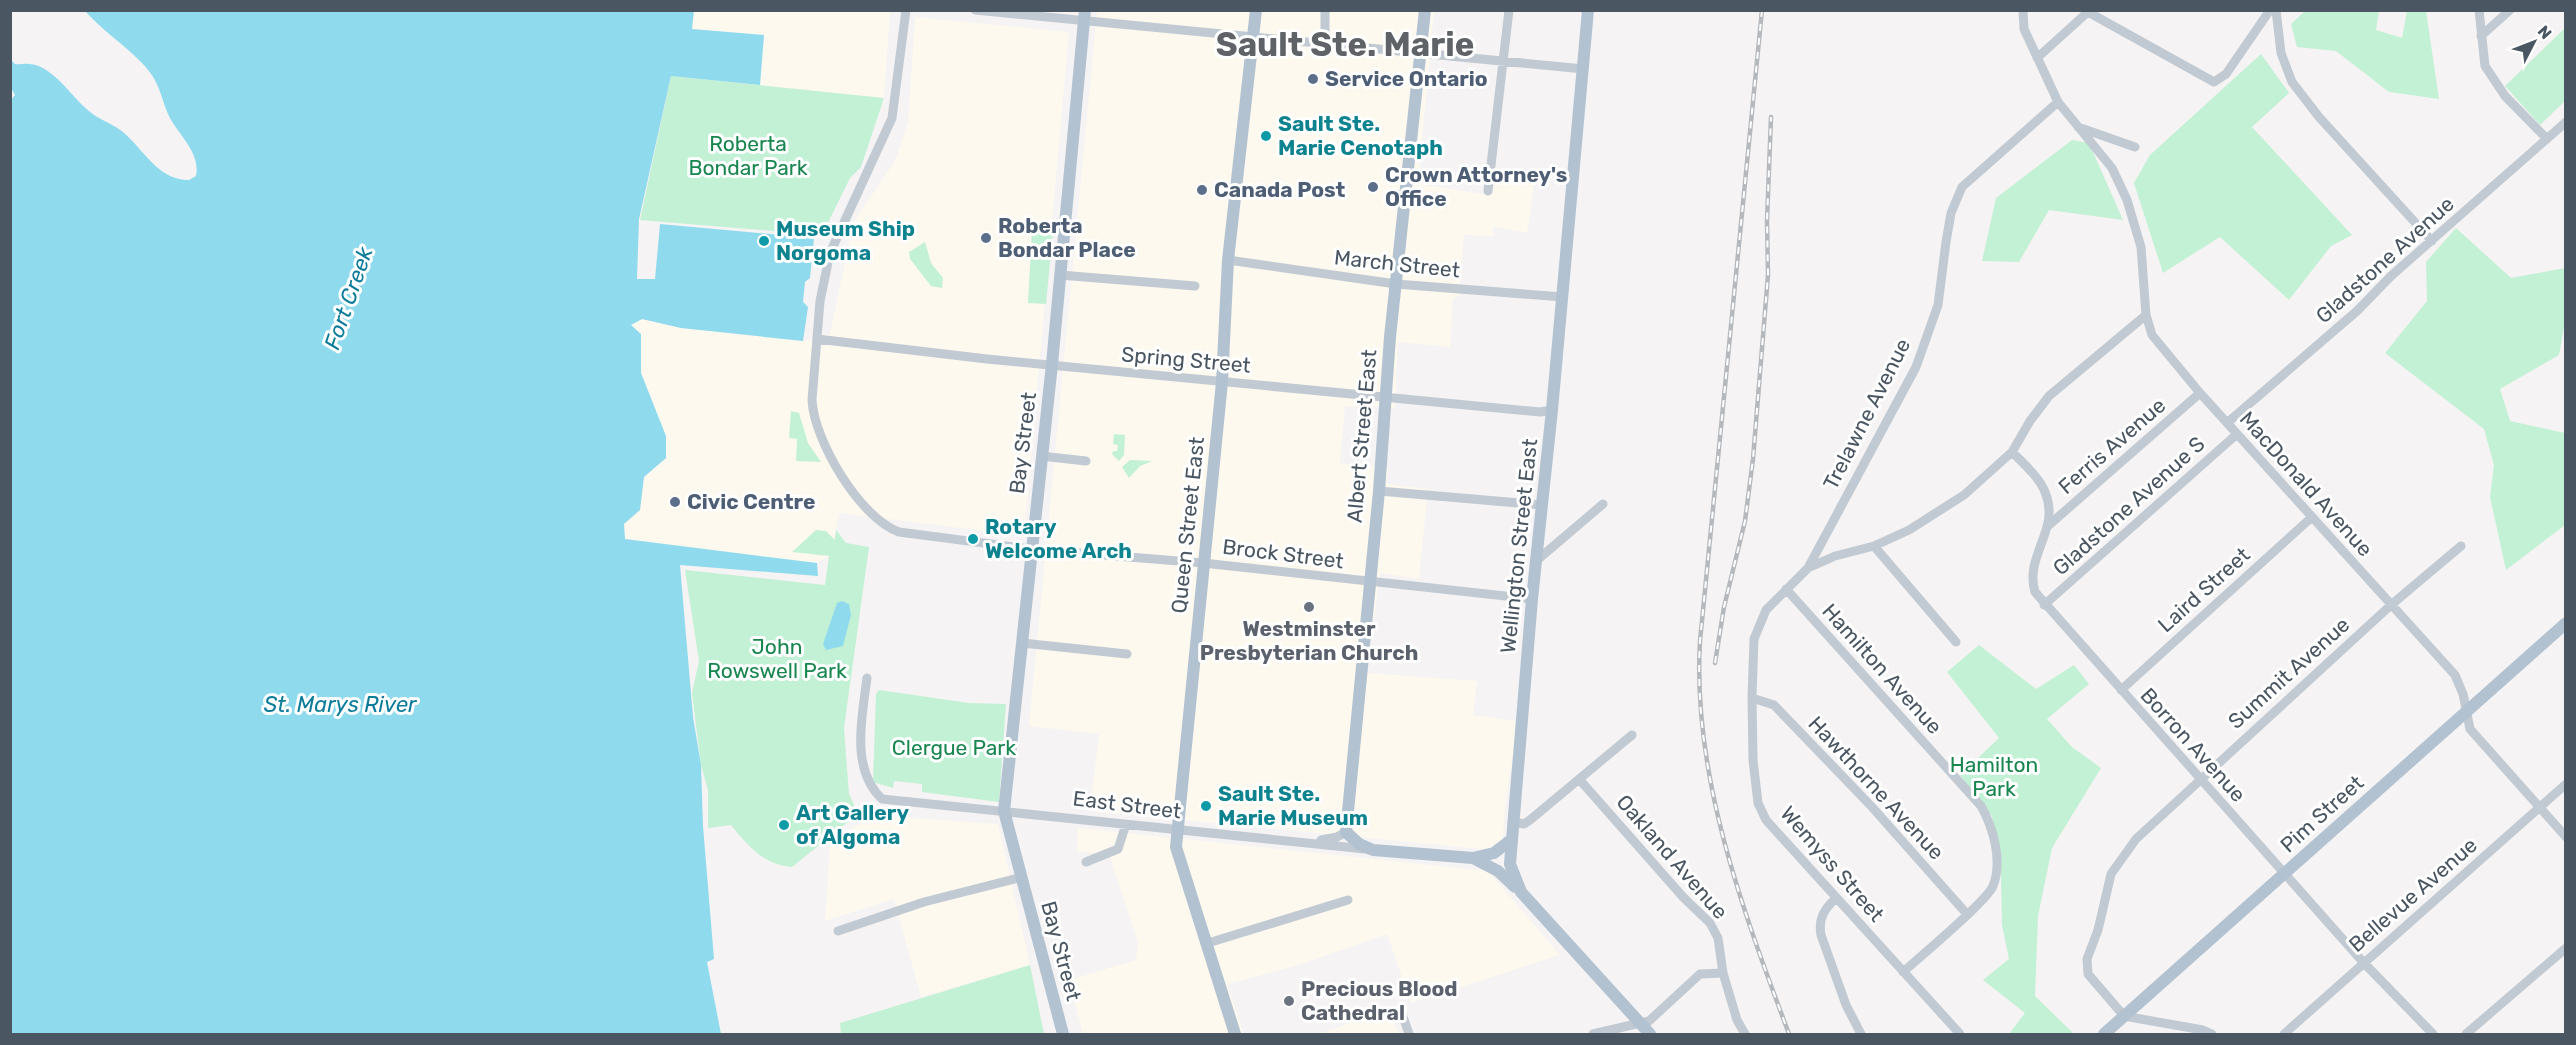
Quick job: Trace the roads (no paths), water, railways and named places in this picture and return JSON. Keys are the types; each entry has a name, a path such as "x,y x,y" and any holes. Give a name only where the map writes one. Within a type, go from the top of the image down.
{"main road":[{"name":"Queen Street East","path":"1235,1035 1208,943 1179,864 1176,847 1222,382 1228,260 1256,10"},
{"name":"Albert Street East","path":"1346,832 1368,583 1379,491 1387,398 1389,337 1425,10"},
{"name":"Wellington Street East","path":"1590,13 1532,599 1510,864 1521,892 1650,1035"},
{"name":"Bay Street","path":"1063,1035 1004,811 1013,705 1022,643 1030,549 1052,364 1085,16"},
{"name":"Pim Street","path":"2104,1035 2565,623"},
{"path":"1346,832 1359,844 1373,850"},
{"path":"1473,858 1494,853 1511,840"},
{"name":"East Street","path":"1373,850 1473,858 1498,871 1521,892"}],"street":[{"path":"817,339 830,253 892,118 906,10"},
{"path":"975,10 1085,16 1253,39 1584,69"},
{"path":"1324,45 1325,10"},
{"path":"1488,191 1505,62 1509,10"},
{"name":"MacDonald Avenue","path":"2023,10 2024,29 2058,102 2112,168 2127,200 2141,247 2146,315 2152,335 2200,393 2455,675 2463,694 2470,729 2565,837"},
{"path":"2037,58 2089,11 2214,82 2226,74 2270,10"},
{"path":"2276,10 2281,53 2292,82 2319,117 2432,241"},
{"path":"2479,10 2486,66 2490,74 2505,96 2547,139"},
{"path":"2481,36 2510,10"},
{"name":"Trelawne Avenue","path":"1808,568 1916,368 1938,305 1951,213 1962,187 2058,102"},
{"name":"Gladstone Avenue","path":"2227,423 2357,311 2391,276 2565,122"},
{"path":"2078,127 2135,147"},
{"name":"March Street","path":"1228,260 1396,284 1563,297"},
{"path":"1060,275 1195,286"},
{"path":"1808,568 1835,556 1874,546 1909,530 1964,495 2012,452 2030,421 2049,396 2146,315"},
{"name":"Spring Street","path":"817,339 987,359 1387,398 1540,412 1552,410"},
{"name":"Brock Street","path":"817,339 813,415 820,437 855,495 874,518 886,528 899,532 1030,549 1203,563 1368,583 1532,599"},
{"name":"Ferris Avenue","path":"2049,525 2200,393"},
{"name":"Gladstone Avenue S","path":"2044,605 2237,434"},
{"name":"Borron Avenue","path":"2012,452 2045,491 2050,510 2049,525 2034,563 2031,578 2035,592 2044,605 2363,962 2433,1035"},
{"path":"1041,456 1086,461"},
{"path":"1379,491 1542,505"},
{"path":"1536,561 1603,504"},
{"name":"Laird Street","path":"2121,690 2312,517"},
{"path":"1874,546 1956,642"},
{"name":"Summit Avenue","path":"2124,1016 2088,974 2087,959 2098,930 2110,874 2136,839 2200,779 2391,605 2461,546"},
{"name":"Wemyss Street","path":"1808,568 1766,610 1754,639 1753,760 1758,802 1766,820 1960,1035"},
{"name":"Hamilton Avenue","path":"1786,589 1986,814 1991,823 1996,855 1993,886 1903,972"},
{"path":"1022,643 1127,654"},
{"name":"East Street","path":"867,678 861,729 862,752 866,776 875,793 882,799 1373,850"},
{"name":"Hawthorne Avenue","path":"1752,698 1774,705 1872,807 1966,913"},
{"path":"1513,822 1524,824 1530,820 1632,735"},
{"name":"Oakland Avenue","path":"1579,778 1683,897 1710,923 1718,939 1724,973 1737,1020 1745,1035"},
{"name":"Bellevue Avenue","path":"2284,1035 2363,962 2565,784"},
{"path":"1086,862 1118,849 1126,824"},
{"path":"1306,842 1337,837 1346,832"},
{"name":"Bay Street","path":"838,931 924,902 1022,877"},
{"path":"1836,898 1823,913 1819,924 1821,935 1846,1005 1862,1035"},
{"path":"1208,943 1348,900"},
{"path":"2466,1035 2565,948"},
{"path":"1593,1035 1649,1021 1661,1013 1700,974 1724,973"},
{"path":"1401,1011 1409,1035"},
{"path":"2124,1016 2203,1030 2212,1035"}],"water":[{"name":"St. Marys River","path":"85,11 694,11 692,29 764,35 760,85 671,76 639,219 637,279 655,279 660,224 814,238 810,278 805,282 803,302 808,307 803,341 681,328 642,319 631,325 641,334 641,373 666,436 666,458 644,477 640,510 624,524 625,539 817,563 818,576 680,565 693,717 701,765 703,826 714,959 707,962 721,1034 11,1034 10,101 15,95 11,88 11,60 15,64 29,64 46,70 89,111 116,127 132,140 160,170 178,179 189,180 196,176 195,159 168,114 155,80 140,61"},
{"path":"842,601 849,604 851,615 843,646 826,650 823,644 837,603"}],"railway":[{"path":"1762,10 1700,641 1700,691 1704,742 1724,842 1755,940 1789,1034"},
{"path":"1715,663 1724,607 1745,521 1753,459 1768,275 1767,221 1771,117"}],"place":[{"name":"Service Ontario","path":"1313,79"},
{"name":"Sault Ste. Marie Cenotaph","path":"1266,136"},
{"name":"Crown Attorney's Office","path":"1373,187"},
{"name":"Canada Post","path":"1202,190"},
{"name":"Roberta Bondar Place","path":"986,238"},
{"name":"Museum Ship Norgoma","path":"764,241"},
{"name":"Civic Centre","path":"675,502"},
{"name":"Rotary Welcome Arch","path":"973,539"},
{"name":"Westminster Presbyterian Church","path":"1309,607"},
{"name":"Sault Ste. Marie Museum","path":"1206,806"},
{"name":"Art Gallery of Algoma","path":"784,825"},
{"name":"Precious Blood Cathedral","path":"1289,1001"}],"district":[{"name":"Sault Ste. Marie","path":"1345,44"}],"park label":[{"name":"Roberta Bondar Park","path":"748,156"},
{"name":"John Rowswell Park","path":"777,659"},
{"name":"Clergue Park","path":"954,748"},
{"name":"Hamilton Park","path":"1994,777"}],"water label":[{"name":"Fort Creek","path":"348,298"}]}
